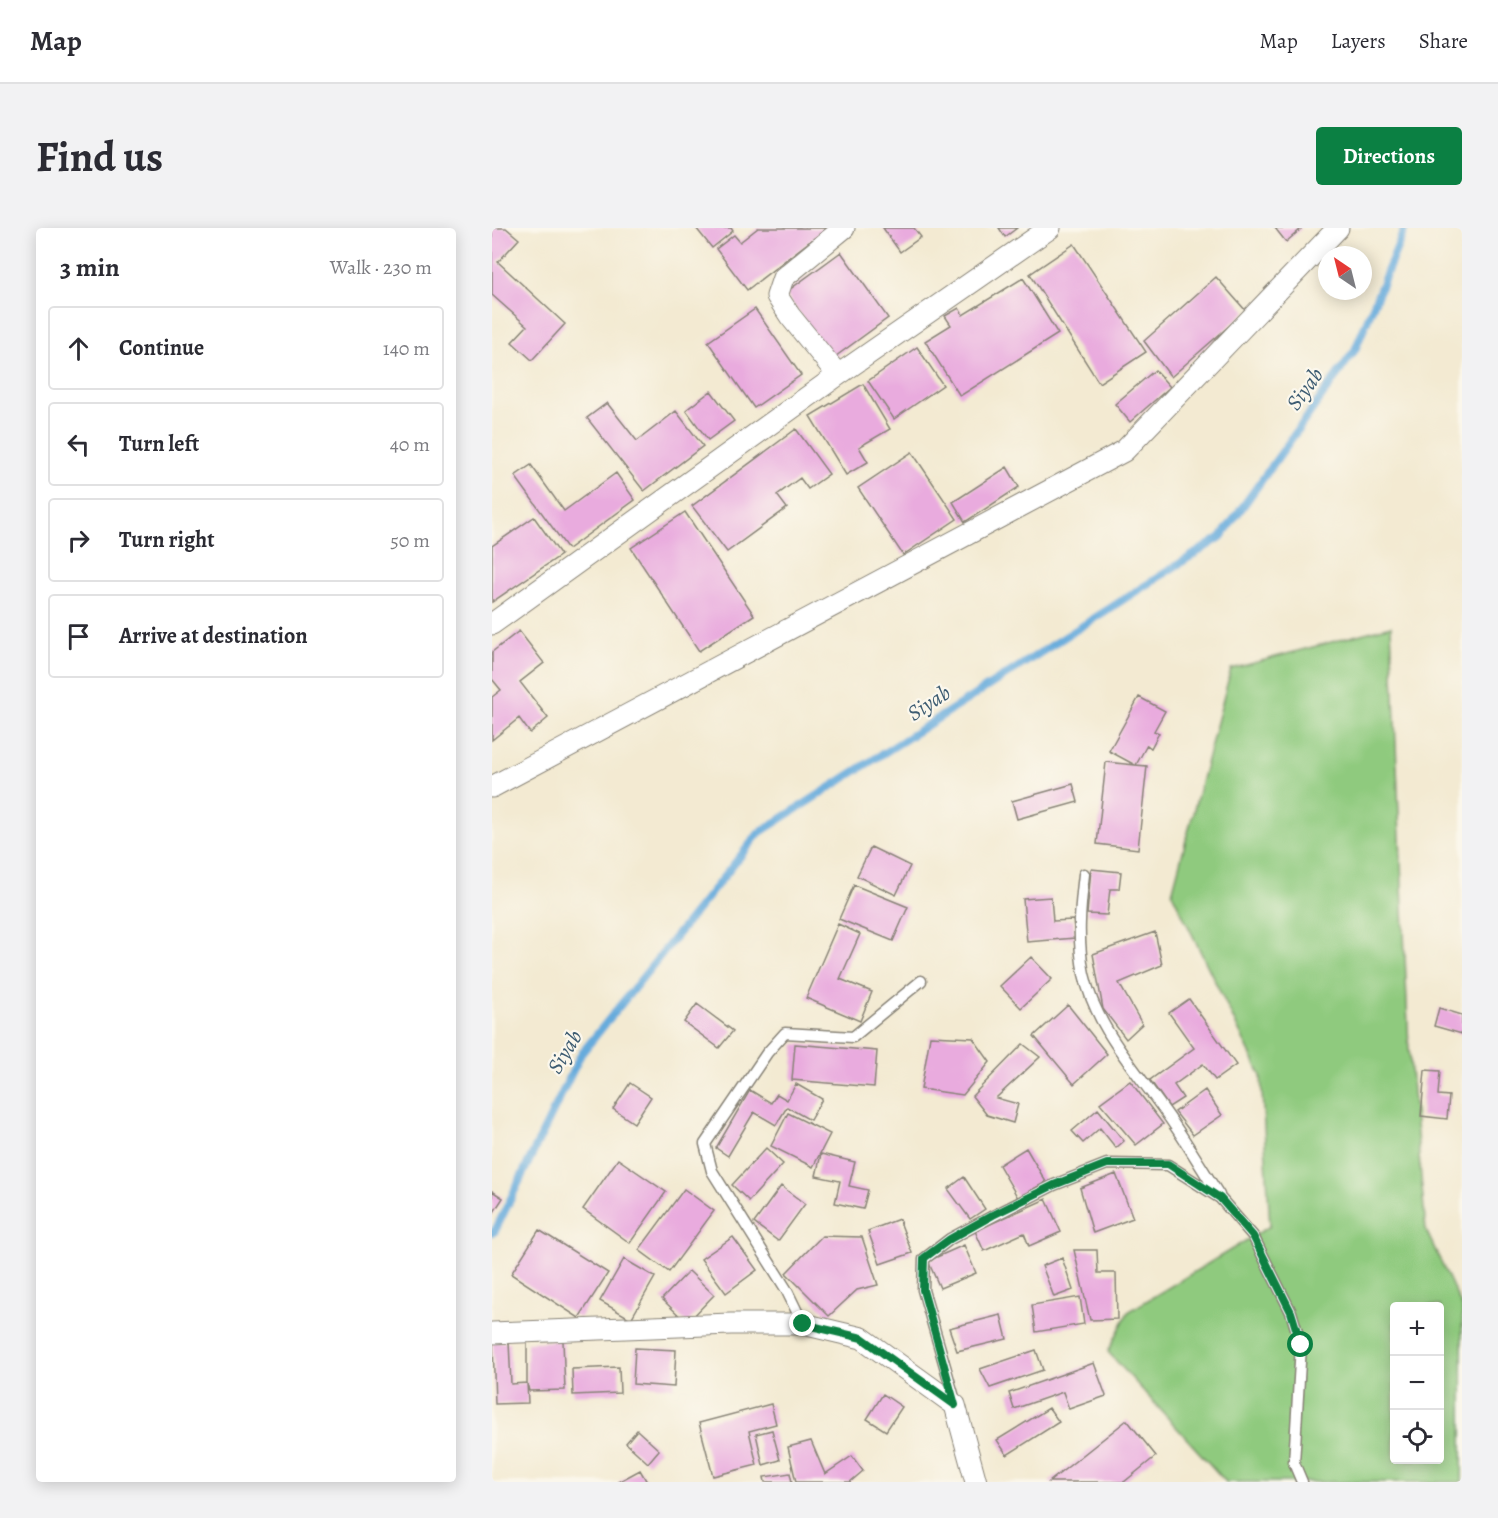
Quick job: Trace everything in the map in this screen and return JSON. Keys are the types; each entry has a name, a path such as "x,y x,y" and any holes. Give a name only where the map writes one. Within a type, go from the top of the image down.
{"street":[{"path":"838,375 790,316 777,296 783,278 844,228"},
{"path":"492,624 838,375 1050,228"},
{"path":"492,787 1124,451 1338,228"},
{"path":"492,1333 731,1324 803,1324 862,1338 955,1405 976,1482"}],"lane":[{"path":"1084,874 1078,925 1084,975 1098,1015 1127,1061 1175,1125 1220,1198 1253,1236 1291,1312 1301,1345 1294,1463 1302,1482"},
{"path":"803,1324 786,1289 711,1172 705,1144 767,1053 784,1033 853,1037 921,981"},
{"path":"955,1405 923,1290 924,1258 950,1239 1054,1185 1107,1164 1168,1164 1220,1198"}],"green space":[{"path":"1391,626 1409,1049 1426,1230 1462,1307 1462,1482 1226,1482 1108,1352 1128,1312 1270,1226 1261,1076 1172,893 1231,669"}],"building":[{"path":"492,228 506,228 519,239 498,262 565,324 532,360 512,342 527,326 492,295"},
{"path":"696,228 731,228 733,231 712,248"},
{"path":"758,228 827,228 747,290 716,249 734,235 740,242"},
{"path":"883,228 914,228 921,237 900,252"},
{"path":"999,228 1017,228 1005,237"},
{"path":"1275,228 1300,228 1301,229 1286,242"},
{"path":"1074,244 1146,352 1099,383 1030,274"},
{"path":"841,252 888,318 832,359 785,293"},
{"path":"1216,277 1246,311 1171,377 1144,341"},
{"path":"1023,278 1058,334 960,396 925,341 951,325 945,316 959,308 963,315"},
{"path":"755,309 801,375 754,408 708,342"},
{"path":"917,347 943,385 894,419 868,381"},
{"path":"1155,370 1170,387 1130,422 1115,404"},
{"path":"863,384 890,429 859,447 868,462 846,475 810,416"},
{"path":"711,391 734,421 708,440 686,410"},
{"path":"607,403 637,441 676,411 703,446 644,491 587,418"},
{"path":"796,429 829,474 808,489 800,478 777,495 787,508 727,552 692,506"},
{"path":"912,452 957,519 903,555 858,488"},
{"path":"531,465 564,511 616,473 635,500 568,549 515,476"},
{"path":"1007,467 1019,487 965,522 953,502"},
{"path":"685,512 754,615 699,651 631,548"},
{"path":"534,517 561,555 492,602 492,546"},
{"path":"519,631 544,663 520,682 548,718 530,733 519,718 492,740 492,697 501,690 492,679 492,652"},
{"path":"1139,697 1165,711 1154,731 1159,733 1151,748 1147,745 1136,765 1147,766 1138,849 1097,844 1106,762 1135,765 1109,751"},
{"path":"1073,784 1078,802 1017,819 1012,801"},
{"path":"871,847 910,866 896,895 857,876"},
{"path":"1091,869 1121,872 1119,889 1110,889 1107,915 1087,914"},
{"path":"854,885 908,907 893,941 839,919"},
{"path":"1051,897 1053,921 1073,920 1075,938 1027,942 1023,899"},
{"path":"838,924 860,934 840,979 872,992 860,1021 806,998"},
{"path":"1155,932 1162,965 1119,983 1142,1024 1126,1039 1103,1009 1093,954"},
{"path":"1031,957 1052,979 1021,1008 1000,986"},
{"path":"1189,999 1236,1065 1215,1080 1203,1064 1174,1085 1183,1098 1169,1107 1150,1080 1194,1048 1169,1013"},
{"path":"697,1004 733,1031 719,1048 684,1022"},
{"path":"1068,1005 1107,1054 1074,1084 1034,1036"},
{"path":"1439,1008 1462,1015 1462,1034 1434,1026"},
{"path":"930,1036 973,1038 990,1062 963,1095 921,1089"},
{"path":"795,1044 877,1051 874,1087 792,1080"},
{"path":"1023,1044 1040,1057 996,1098 1018,1104 1013,1123 987,1115 972,1096"},
{"path":"1425,1070 1440,1071 1438,1095 1449,1096 1447,1119 1421,1116"},
{"path":"1130,1081 1163,1124 1136,1145 1100,1103"},
{"path":"630,1083 651,1097 634,1123 613,1109"},
{"path":"796,1084 822,1099 810,1120 787,1107 776,1125 754,1112 728,1156 716,1148 750,1090 771,1103 777,1094 787,1100"},
{"path":"1205,1090 1222,1115 1193,1135 1175,1112"},
{"path":"1098,1109 1124,1141 1116,1148 1100,1128 1083,1143 1072,1131"},
{"path":"788,1113 830,1134 813,1167 771,1146"},
{"path":"766,1148 783,1164 749,1201 732,1185"},
{"path":"1026,1148 1046,1182 1018,1198 999,1165"},
{"path":"821,1154 855,1162 849,1186 868,1190 863,1209 835,1203 840,1181 816,1176"},
{"path":"618,1159 666,1192 630,1243 583,1209"},
{"path":"1116,1174 1133,1218 1093,1233 1080,1188"},
{"path":"964,1177 985,1209 970,1219 948,1189"},
{"path":"781,1186 805,1204 778,1241 754,1223"},
{"path":"684,1189 714,1211 669,1272 639,1250"},
{"path":"492,1191 503,1198 492,1215"},
{"path":"1046,1199 1061,1232 1029,1246 1024,1233 984,1251 975,1231"},
{"path":"899,1219 912,1253 880,1264 868,1231"},
{"path":"539,1230 608,1273 579,1318 511,1274"},
{"path":"822,1236 862,1237 878,1285 857,1290 829,1316 786,1273"},
{"path":"733,1237 757,1270 726,1293 701,1259"},
{"path":"964,1245 976,1273 940,1288 928,1261"},
{"path":"1074,1250 1097,1250 1098,1273 1116,1273 1117,1319 1090,1320"},
{"path":"1062,1258 1073,1290 1054,1297 1042,1266"},
{"path":"624,1259 655,1277 631,1319 600,1301"},
{"path":"689,1271 714,1295 687,1323 662,1299"},
{"path":"1080,1297 1084,1324 1036,1332 1032,1305"},
{"path":"1001,1315 1007,1339 957,1351 949,1328"},
{"path":"563,1341 565,1390 529,1391 527,1342"},
{"path":"493,1342 509,1342 511,1384 527,1383 528,1403 495,1404"},
{"path":"635,1348 676,1350 674,1387 633,1384"},
{"path":"1036,1350 1043,1370 990,1388 980,1369"},
{"path":"1094,1363 1106,1396 1069,1409 1063,1392 1014,1409 1009,1393"},
{"path":"619,1367 620,1393 573,1395 572,1369"},
{"path":"883,1394 902,1407 886,1431 867,1419"},
{"path":"771,1404 776,1424 749,1431 757,1465 713,1476 699,1423"},
{"path":"1049,1408 1059,1422 1007,1455 997,1440"},
{"path":"1127,1420 1156,1456 1124,1482 1049,1482"},
{"path":"637,1430 659,1450 648,1463 626,1443"},
{"path":"772,1430 780,1460 763,1465 756,1434"},
{"path":"811,1441 825,1474 852,1456 863,1471 850,1482 796,1482 788,1447"},
{"path":"640,1470 647,1482 618,1482"},
{"path":"790,1473 792,1482 765,1482 764,1477"}],"waterway":[{"name":"Siyab","path":"492,1233 581,1054 759,833 1221,537 1355,350 1405,228"}],"route":[{"path":"803,1324 862,1338 955,1405 923,1290 924,1258 950,1239 993,1215 1054,1185 1107,1164 1168,1164 1220,1198 1253,1236 1291,1312 1301,1345"}]}
